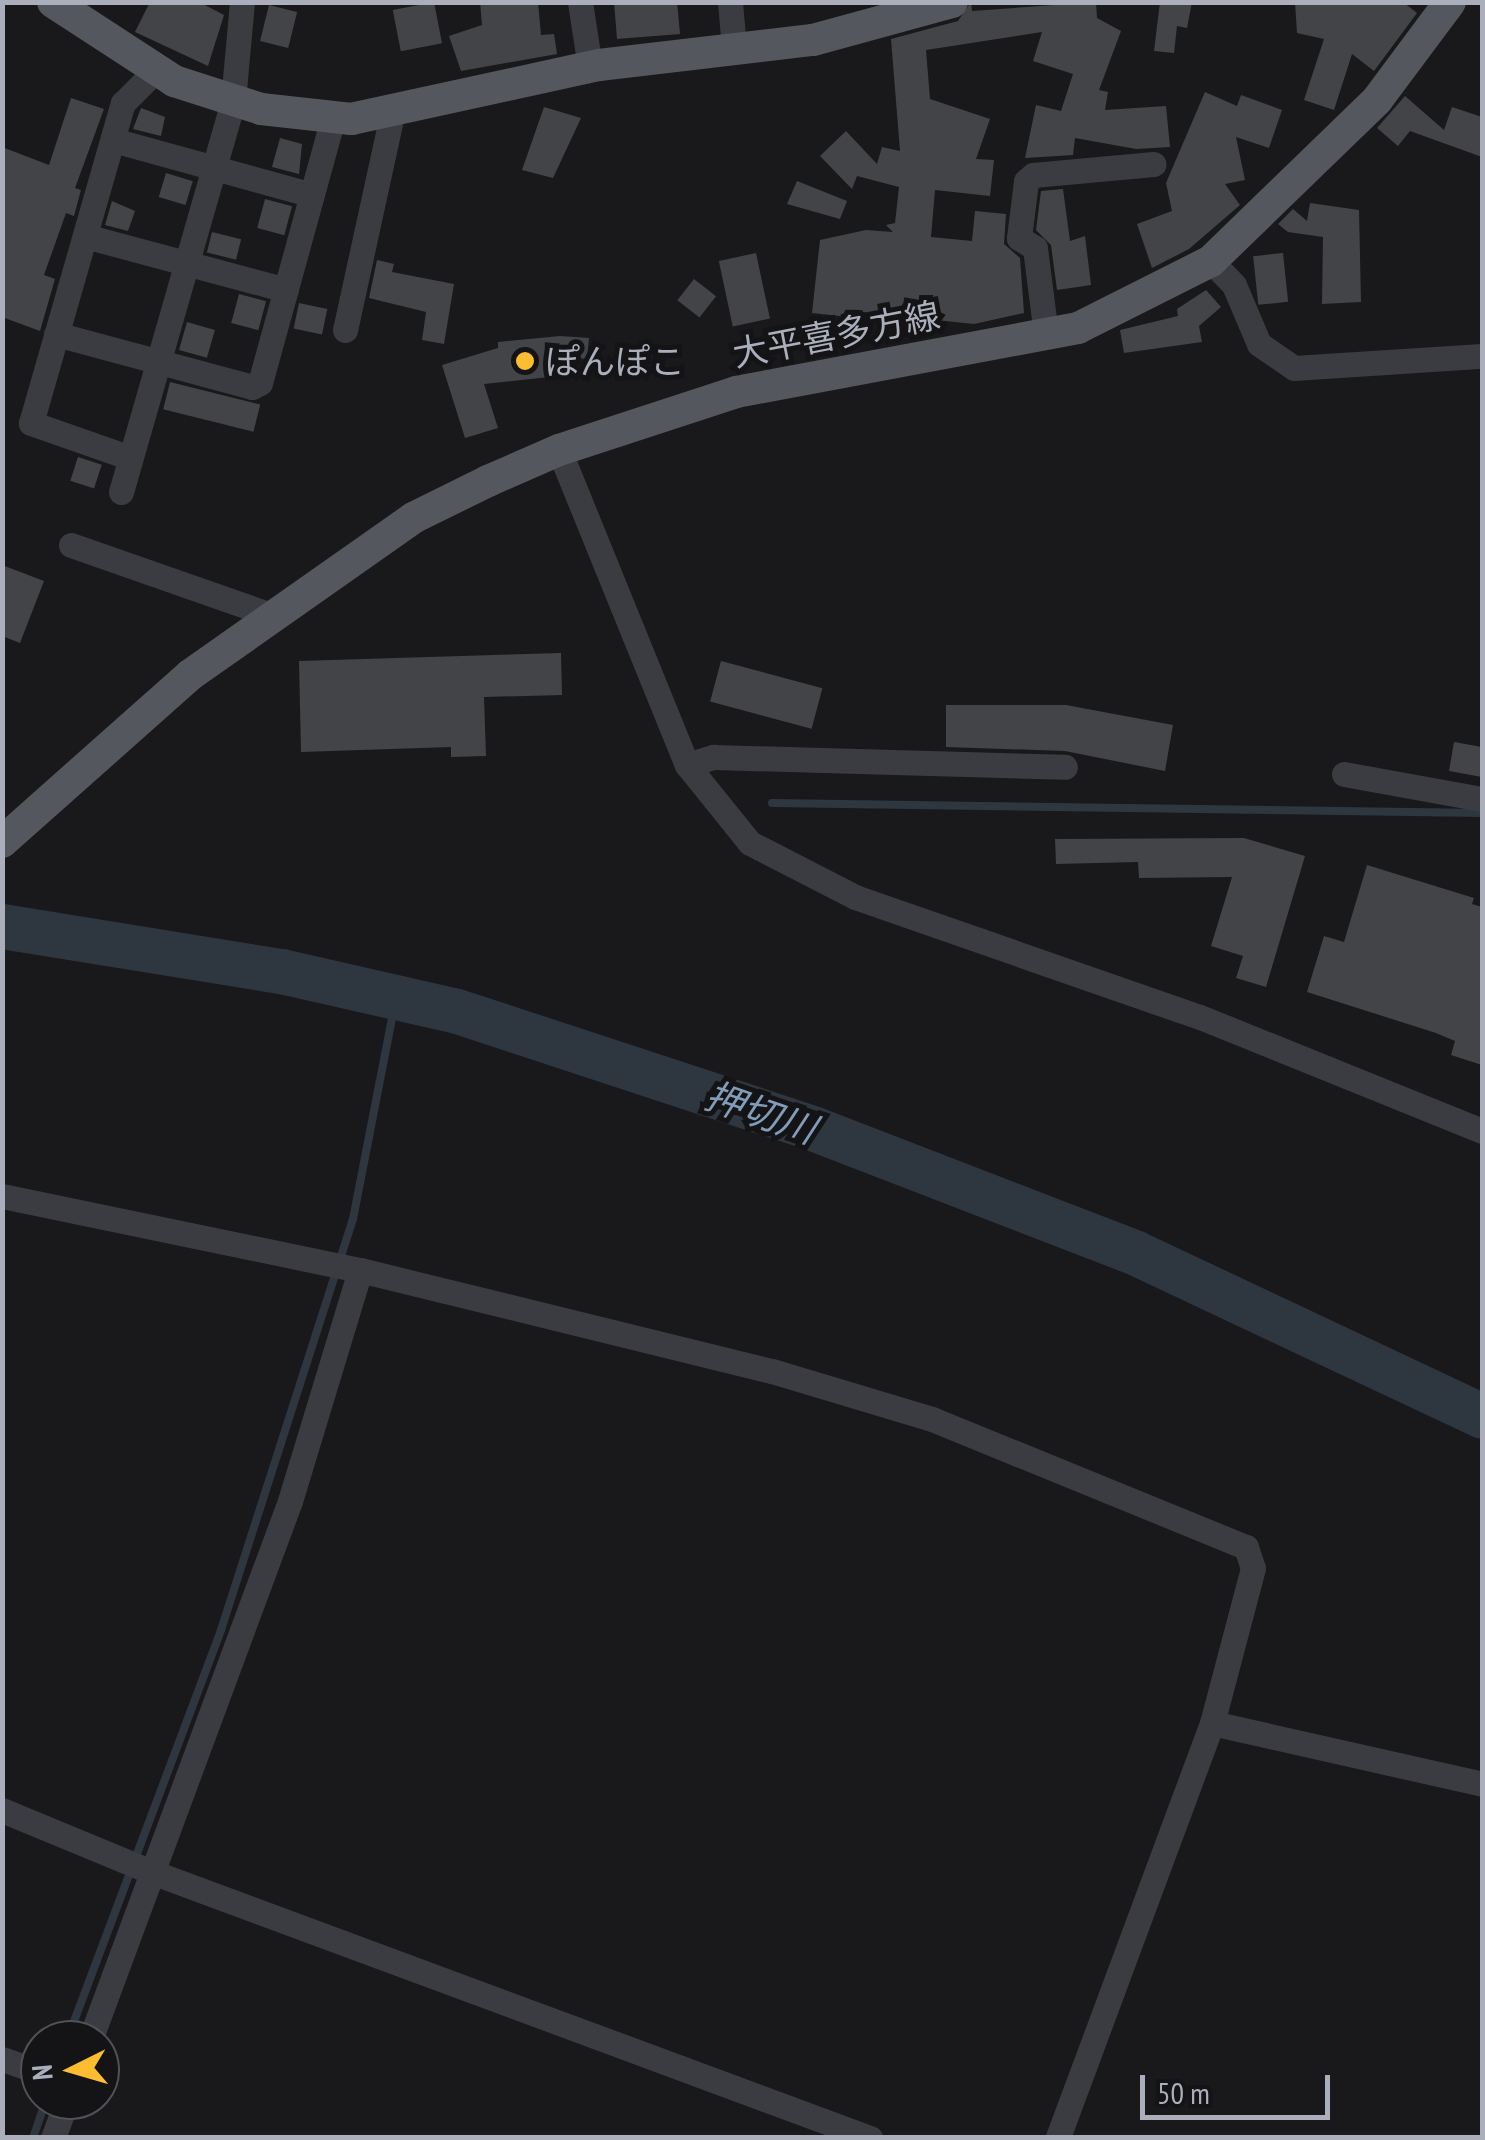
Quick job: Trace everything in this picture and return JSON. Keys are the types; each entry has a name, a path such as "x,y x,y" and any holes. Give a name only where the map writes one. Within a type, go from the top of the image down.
{"main road":[{"path":"54,3 156,70 234,101 333,118 392,115 590,67 832,36 952,2"},
{"name":"大平喜多方線","path":"2,842 44,798 271,616 413,518 559,450 736,392 1046,335 1120,312 1211,261 1376,100 1450,2"}],"street":[{"path":"121,492 210,172 234,101 242,2"},
{"path":"580,2 590,67"},
{"path":"730,2 734,48"},
{"path":"128,457 30,423 124,103 156,70"},
{"path":"346,330 392,115"},
{"path":"56,334 252,388 260,383 333,118"},
{"path":"112,140 210,172 312,195"},
{"path":"1046,335 1034,248 1019,238 1026,181 1033,175 1154,164"},
{"path":"85,236 286,290"},
{"path":"1211,261 1234,285 1259,344 1294,368 1482,356"},
{"path":"559,450 687,766 750,843 798,873 1200,1017 1482,1131"},
{"path":"71,545 271,616"},
{"path":"687,766 714,757 1065,767"},
{"path":"1344,774 1482,799"},
{"path":"2,1196 360,1270 772,1371 932,1418 1246,1547 1254,1568 1212,1723 1058,2138"},
{"path":"97,2020 290,1501 360,1270"},
{"path":"1212,1723 1482,1784"},
{"path":"2,1810 152,1872 870,2138"}],"building":[{"path":"150,2 199,2 224,15 208,66 135,32"},
{"path":"434,2 442,43 401,51 393,10"},
{"path":"480,2 538,2 541,35 554,34 557,54 461,71 449,36 482,25"},
{"path":"614,2 677,2 680,34 617,39"},
{"path":"971,2 972,11 1096,2 1097,18 1121,31 1099,90 1108,92 1105,110 1166,106 1170,147 1136,149 1075,138 1073,155 1025,158 1036,105 1061,111 1073,74 1033,61 1042,32 926,50 930,99 990,119 976,159 994,160 990,196 935,190 931,237 972,241 975,211 1006,214 1004,244 1020,258 1024,313 974,324 850,311 849,317 812,313 820,240 866,230 893,232 886,225 895,223 899,187 857,176 852,189 820,156 846,131 877,164 882,147 900,151 891,39 958,21"},
{"path":"1160,2 1192,2 1187,28 1177,26 1174,53 1154,51"},
{"path":"1295,2 1403,2 1417,13 1374,71 1352,54 1334,110 1304,100 1324,39 1297,33"},
{"path":"269,5 297,12 288,48 260,41"},
{"path":"1205,92 1237,106 1241,95 1282,110 1269,148 1236,137 1245,180 1225,184 1240,205 1189,249 1152,268 1137,224 1172,211 1166,183"},
{"path":"1405,96 1444,130 1452,107 1482,117 1482,157 1410,131 1398,146 1377,128"},
{"path":"71,98 104,109 75,188 81,190 74,216 66,213 44,275 55,279 40,331 2,317 2,147 49,165"},
{"path":"544,107 581,118 553,178 522,170"},
{"path":"141,108 165,117 161,136 133,129"},
{"path":"280,138 302,144 299,174 272,167"},
{"path":"166,173 193,181 185,205 159,197"},
{"path":"797,181 847,201 840,219 787,204"},
{"path":"1063,189 1070,241 1085,236 1091,285 1057,290 1051,245 1036,230 1041,191"},
{"path":"265,199 292,206 284,235 257,228"},
{"path":"112,201 135,211 128,231 105,225"},
{"path":"1310,203 1359,210 1361,302 1322,304 1323,237 1288,232 1278,224 1293,209 1307,221"},
{"path":"212,232 241,239 236,260 207,252"},
{"path":"756,253 770,319 733,326 719,261"},
{"path":"1283,253 1288,302 1258,305 1253,256"},
{"path":"377,260 394,264 392,272 454,284 444,344 422,340 426,312 369,298"},
{"path":"694,279 716,296 699,318 677,300"},
{"path":"1206,290 1221,307 1199,326 1202,342 1124,353 1120,330 1178,316 1177,309"},
{"path":"239,294 266,301 258,330 231,323"},
{"path":"299,303 327,309 322,334 294,328"},
{"path":"187,322 215,330 207,358 179,350"},
{"path":"560,336 589,338 587,359 547,355 549,377 484,384 498,428 465,438 442,365 498,348 498,342"},
{"path":"170,382 260,404 253,432 163,409"},
{"path":"78,457 102,465 94,489 70,481"},
{"path":"2,565 44,581 20,643 2,636"},
{"path":"561,653 562,695 484,697 486,756 451,757 451,747 301,752 299,661"},
{"path":"721,661 822,688 812,729 710,702"},
{"path":"946,705 1066,705 1173,725 1165,771 1065,751 946,747"},
{"path":"1454,742 1482,747 1482,777 1449,771"},
{"path":"1244,838 1305,856 1266,987 1236,978 1243,956 1211,946 1232,877 1139,878 1138,862 1056,864 1055,839"},
{"path":"1367,865 1474,898 1472,904 1482,907 1482,1065 1451,1055 1455,1041 1436,1033 1307,992 1324,936 1344,942"}],"waterway":[{"path":"772,803 1482,813"},
{"name":"押切川","path":"2,926 281,971 457,1011 815,1129 1136,1253 1482,1416"},
{"path":"75,2020 221,1630 353,1219 396,997"},
{"path":"33,2138 39,2120"}],"place":[{"name":"ぽんぽこ","path":"525,361"}]}
